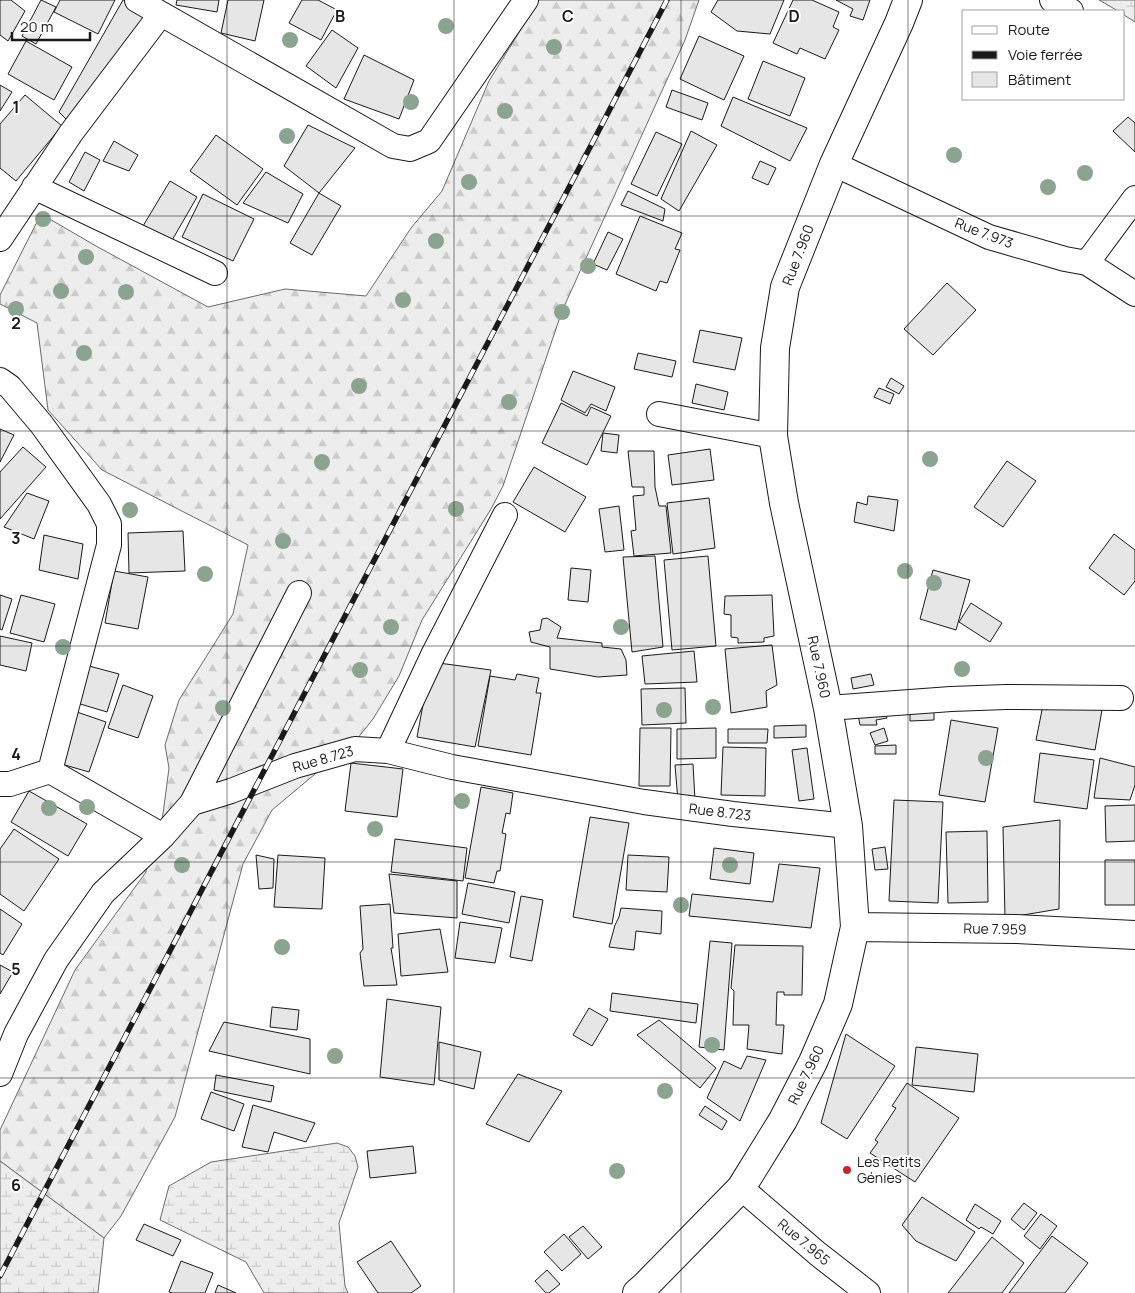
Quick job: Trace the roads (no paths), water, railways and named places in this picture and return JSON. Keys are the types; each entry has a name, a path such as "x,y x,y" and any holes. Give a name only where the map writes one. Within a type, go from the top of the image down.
{"street":[{"path":"137,0 393,146 410,149 429,141 526,0"},
{"name":"Rue 7.960","path":"637,1293 741,1188 783,1120 813,1062 838,1004 855,927 848,826 828,708 784,503 772,436 775,348 785,287 834,164 908,0"},
{"path":"1052,0 1069,10"},
{"path":"0,239 71,133 161,14"},
{"name":"Rue 7.973","path":"834,164 912,200 945,218 989,237 1087,263 1135,294"},
{"path":"34,187 215,273"},
{"path":"1087,263 1135,198"},
{"path":"0,380 10,387 42,425 98,504 109,524 109,545 50,771"},
{"path":"659,414 772,436"},
{"path":"388,751 433,655 505,515"},
{"path":"0,1074 16,1034 56,960 103,894 163,836 192,803 299,593"},
{"path":"828,708 1006,697 1121,698"},
{"name":"Rue 8.723","path":"192,803 231,791 295,766 355,749 388,751 452,767 644,802 733,814 848,826"},
{"path":"0,784 10,784 50,771 163,836"},
{"name":"Rue 7.959","path":"855,927 1016,929 1135,935"},
{"name":"Rue 7.965","path":"741,1188 818,1254 868,1293"}],"railway":[{"path":"0,1276 667,0"}],"place":[{"name":"Les Petits Génies","path":"847,1170"}]}
